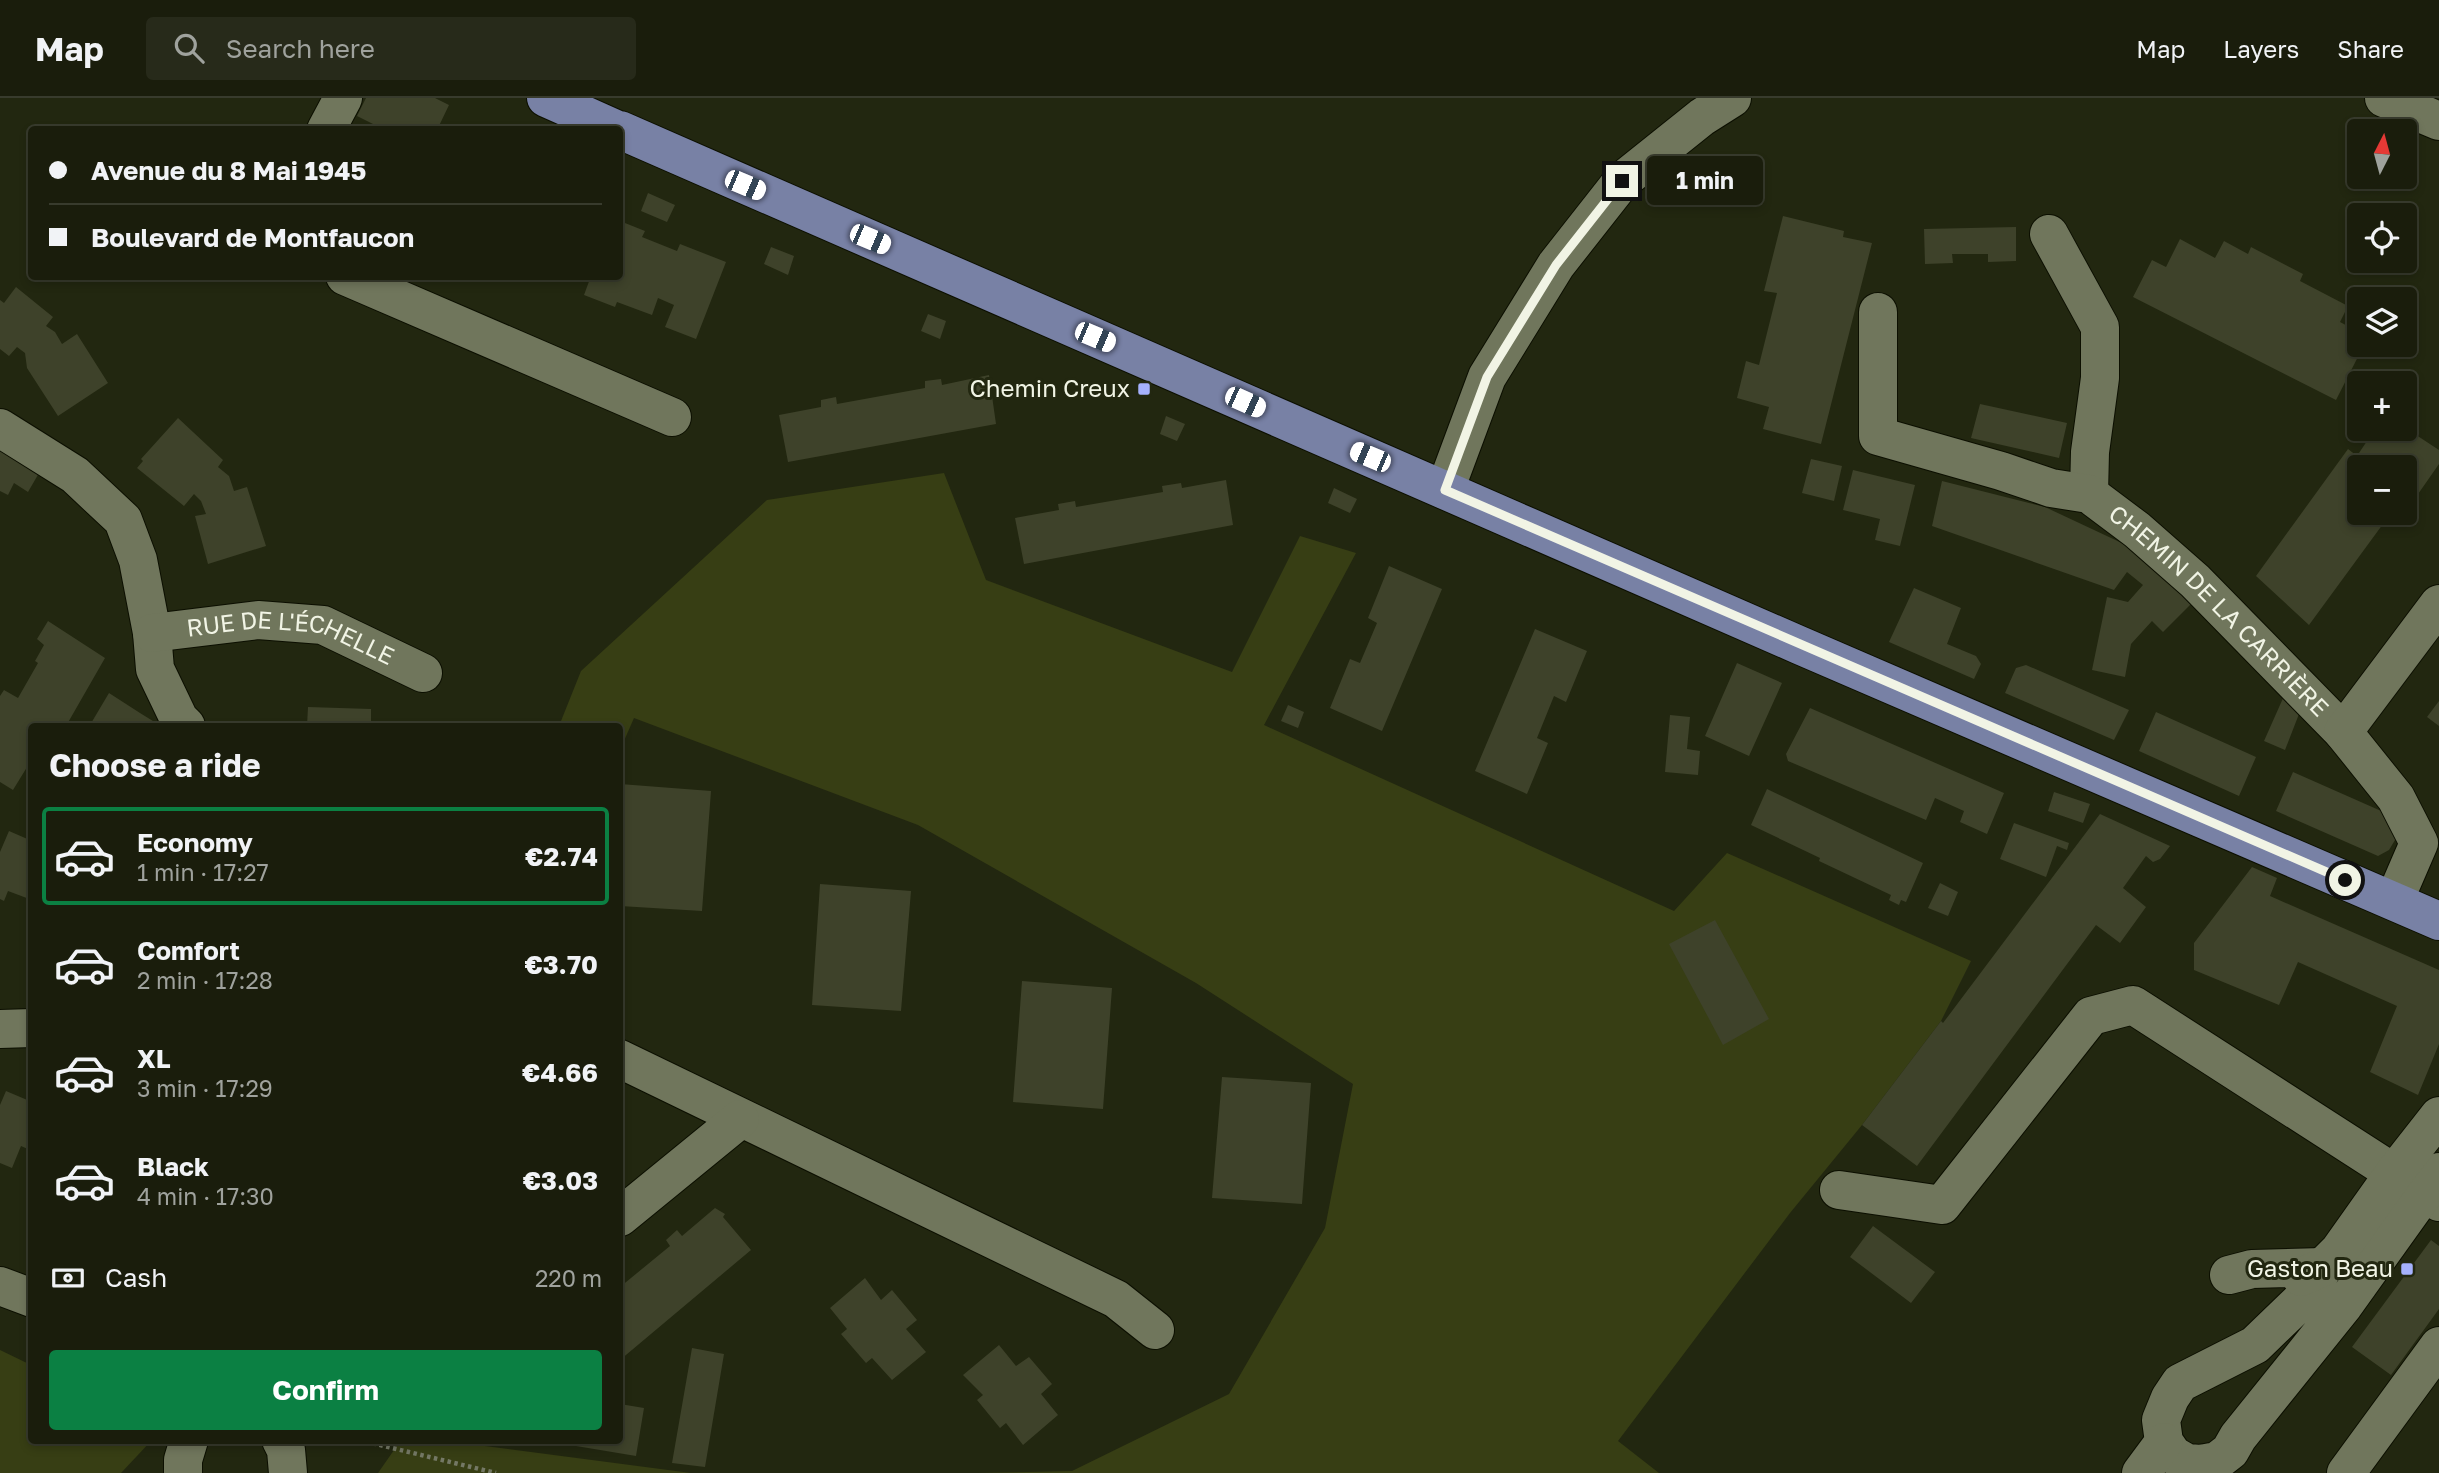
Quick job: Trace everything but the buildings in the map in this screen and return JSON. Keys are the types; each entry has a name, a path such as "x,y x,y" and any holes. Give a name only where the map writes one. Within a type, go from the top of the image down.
{"main road":[{"path":"546,98 610,126"},
{"path":"623,132 2439,921"}],"street":[{"path":"328,126 343,98"},
{"path":"1445,490 1487,377 1556,265 1622,181 1702,117 1732,98"},
{"path":"2384,98 2439,121"},
{"name":"CHEMIN DE LA CARRIÈRE","path":"2049,234 2101,327 2100,377 2090,452 2089,494"},
{"path":"354,280 672,417"},
{"name":"CHEMIN DE LA CARRIÈRE","path":"1878,312 1878,436 2051,488 2089,494 2137,530 2195,581 2343,732 2396,798 2419,843 2394,901"},
{"name":"RUE DE L'ÉCHELLE","path":"0,428 75,475 123,520 138,560 152,633 155,669 183,723"},
{"name":"CHEMIN DE LA CARRIÈRE","path":"2343,732 2439,604"},
{"name":"RUE DE L'ÉCHELLE","path":"152,633 258,620 323,625 423,673"},
{"path":"1839,1190 1942,1205 2091,1016 2133,1005 2424,1184"},
{"path":"623,1060 1116,1299 1155,1330"},
{"path":"2424,1184 2339,1251 2323,1267 2312,1290 2255,1345 2180,1383 2169,1398 2161,1420 2164,1442 2173,1455 2201,1468 2230,1451 2238,1437 2344,1305 2424,1184 2439,1116"},
{"path":"623,1215 740,1119"},
{"path":"2223,1269 2242,1286 2255,1290 2285,1285 2323,1267"},
{"path":"0,1286 28,1296"},
{"path":"2346,1473 2439,1346"},
{"path":"2141,1473 2164,1442"}],"path":[{"path":"376,1444 496,1473"}],"green space":[{"path":"944,473 986,580 1232,672 1300,536 1356,553 1264,725 1674,911 1727,853 1971,961 1941,1021 1862,1125 1790,1213 1618,1441 1659,1473 977,1473 1072,1471 1229,1394 1325,1228 1353,1084 1196,983 918,825 634,718 623,743 623,723 560,723 581,671 767,500"},
{"path":"0,1350 28,1364 28,1444 148,1444 121,1473 0,1473"},
{"path":"398,1444 470,1444 691,1473 378,1473"}],"place":[{"name":"Chemin Creux","path":"1144,389"},
{"name":"Gaston Beau","path":"2407,1269"}],"route":[{"path":"1622,181 1556,265 1487,377 1445,490 2345,880"}]}
